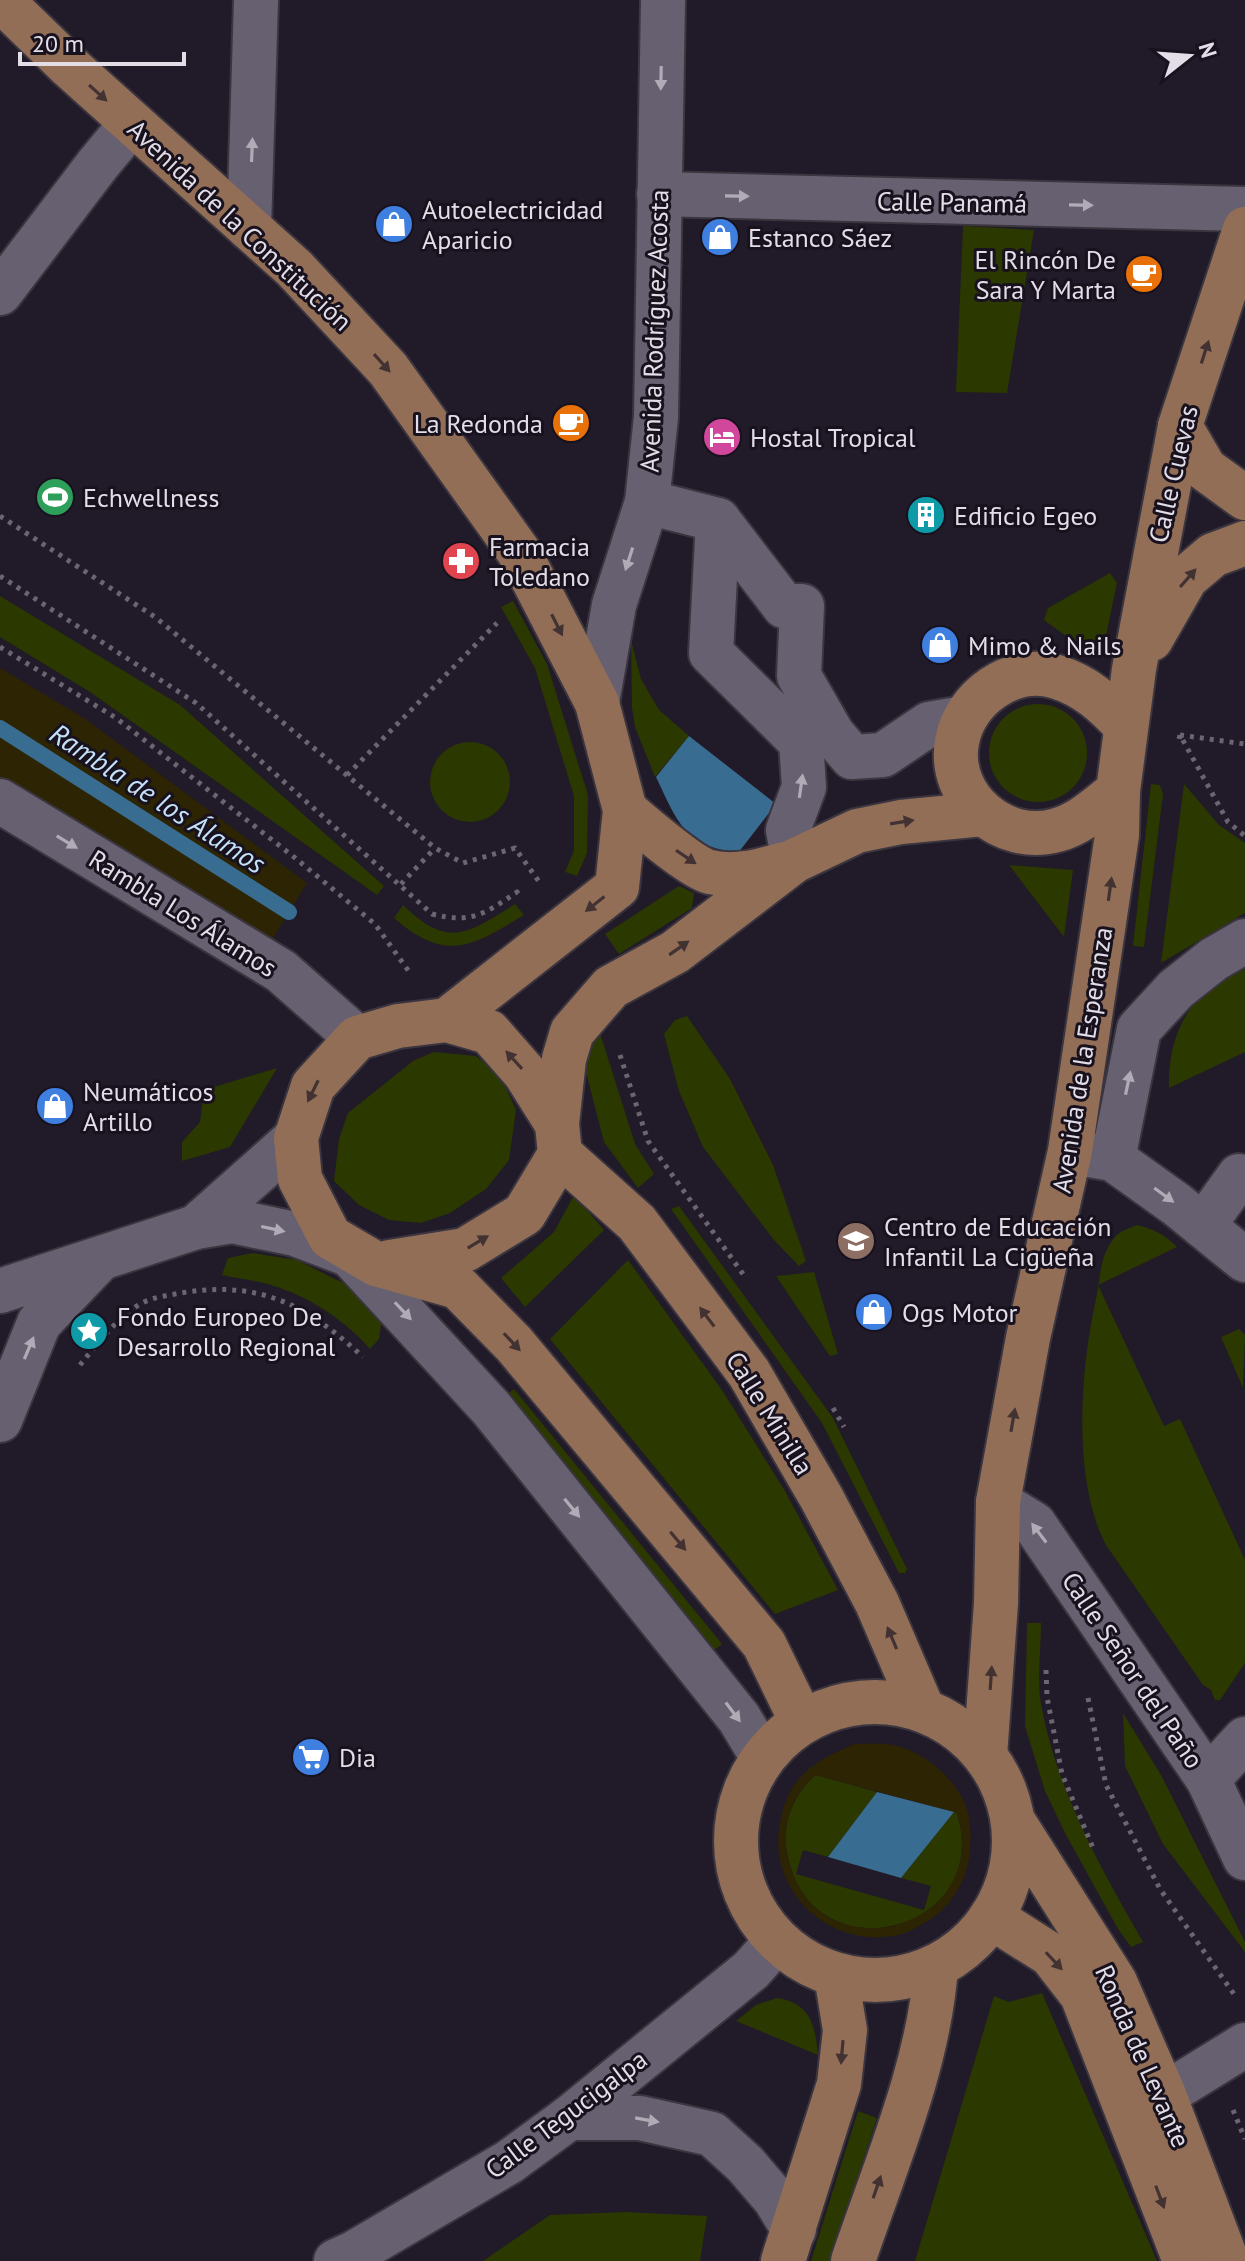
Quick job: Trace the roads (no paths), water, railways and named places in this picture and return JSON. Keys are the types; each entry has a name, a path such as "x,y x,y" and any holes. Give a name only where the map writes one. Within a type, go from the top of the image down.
{"main road":[{"name":"Avenida de la Constitución","path":"1,0 294,268 388,369 519,552 597,703 625,810"},
{"name":"Calle Cuevas","path":"1125,725 1180,426 1245,229"},
{"path":"1180,426 1205,469 1245,498"},
{"path":"1134,669 1186,578 1213,555 1245,543"},
{"path":"1028,674 1055,676 1079,687 1100,699 1125,725 1118,791 1079,821 1056,831 1030,833 1006,828 983,814 967,794 957,769 957,743 964,718 980,696 1002,681 1028,674"},
{"name":"Avenida de la Esperanza","path":"985,1756 996,1603 998,1502 1028,1338 1070,1151 1115,849 1118,791"},
{"path":"625,810 657,837 708,872 748,874 794,861 857,831 901,822 983,814"},
{"path":"447,1020 617,887 625,810"},
{"path":"362,1259 465,1250 524,1214 559,1139 564,1059 572,1032 611,987 675,952 794,861"},
{"path":"559,1139 525,1073 489,1032 447,1020 398,1026 357,1038 313,1086 296,1138 300,1179 330,1237 362,1259 458,1287 514,1344 764,1644 802,1722"},
{"name":"Calle Minilla","path":"559,1139 637,1223 749,1373 821,1497 877,1603 923,1710"},
{"path":"882,1701 923,1710 958,1728 985,1756 1004,1786 1013,1821 1013,1860 1002,1899 981,1932 936,1966 904,1978 870,1981 836,1975 805,1962 777,1941 749,1900 736,1852 741,1803 763,1758 780,1738 802,1722 840,1705 882,1701"},
{"name":"Ronda de Levante","path":"1013,1821 1115,1982 1164,2095 1227,2261"},
{"name":"Ronda de Levante","path":"991,1917 1051,1955 1082,1995 1185,2261"},
{"path":"853,2261 934,2007 936,1966"},
{"path":"789,2246 839,2084 845,2030 836,1975"}],"street":[{"path":"249,228 256,0"},
{"name":"Avenida Rodríguez Acosta","path":"597,703 614,605 647,502 656,417 663,0"},
{"path":"0,293 132,123"},
{"name":"Calle Panamá","path":"659,194 1245,209"},
{"path":"647,502 718,520 784,606 802,606 799,676 833,735 852,757 883,755 929,724 964,718"},
{"path":"718,520 711,653 801,742 804,787 788,830 794,861"},
{"name":"Rambla Los Álamos","path":"0,801 281,971 357,1038"},
{"path":"1113,1159 1139,1029 1176,989 1214,959 1245,941"},
{"path":"196,1227 296,1138"},
{"path":"1070,1151 1113,1159 1245,1260"},
{"path":"1203,1226 1239,1176"},
{"path":"0,1291 196,1227 232,1221 295,1234 362,1259 491,1408 739,1718 763,1758"},
{"path":"0,1420 39,1323 102,1258"},
{"name":"Calle Señor del Paño","path":"998,1502 1034,1524 1208,1779 1245,1858"},
{"path":"1208,1779 1245,1739"},
{"name":"Calle Tegucigalpa","path":"336,2261 509,2162 569,2118 751,1970 777,1941"},
{"path":"1164,2095 1245,2045"},
{"path":"569,2118 640,2118 712,2134 745,2164 775,2199 789,2246"}],"water":[{"path":"689,736 776,804 738,853 694,838 677,819 656,777"},
{"path":"877,1792 954,1812 901,1878 828,1857"}],"waterway":[{"name":"Rambla de los Álamos","path":"0,728 289,912"}],"place":[{"name":"Autoelectricidad Aparicio","path":"394,224"},
{"name":"Estanco Sáez","path":"720,237"},
{"name":"El Rincón De Sara Y Marta","path":"1144,274"},
{"name":"La Redonda","path":"571,423"},
{"name":"Hostal Tropical","path":"722,437"},
{"name":"Echwellness","path":"55,497"},
{"name":"Edificio Egeo","path":"926,515"},
{"name":"Farmacia Toledano","path":"461,561"},
{"name":"Mimo & Nails","path":"940,645"},
{"name":"Neumáticos Artillo","path":"55,1106"},
{"name":"Centro de Educación Infantil La Cigüeña","path":"856,1241"},
{"name":"Ogs Motor","path":"874,1312"},
{"name":"Fondo Europeo De Desarrollo Regional","path":"89,1331"},
{"name":"Dia","path":"311,1757"}]}
